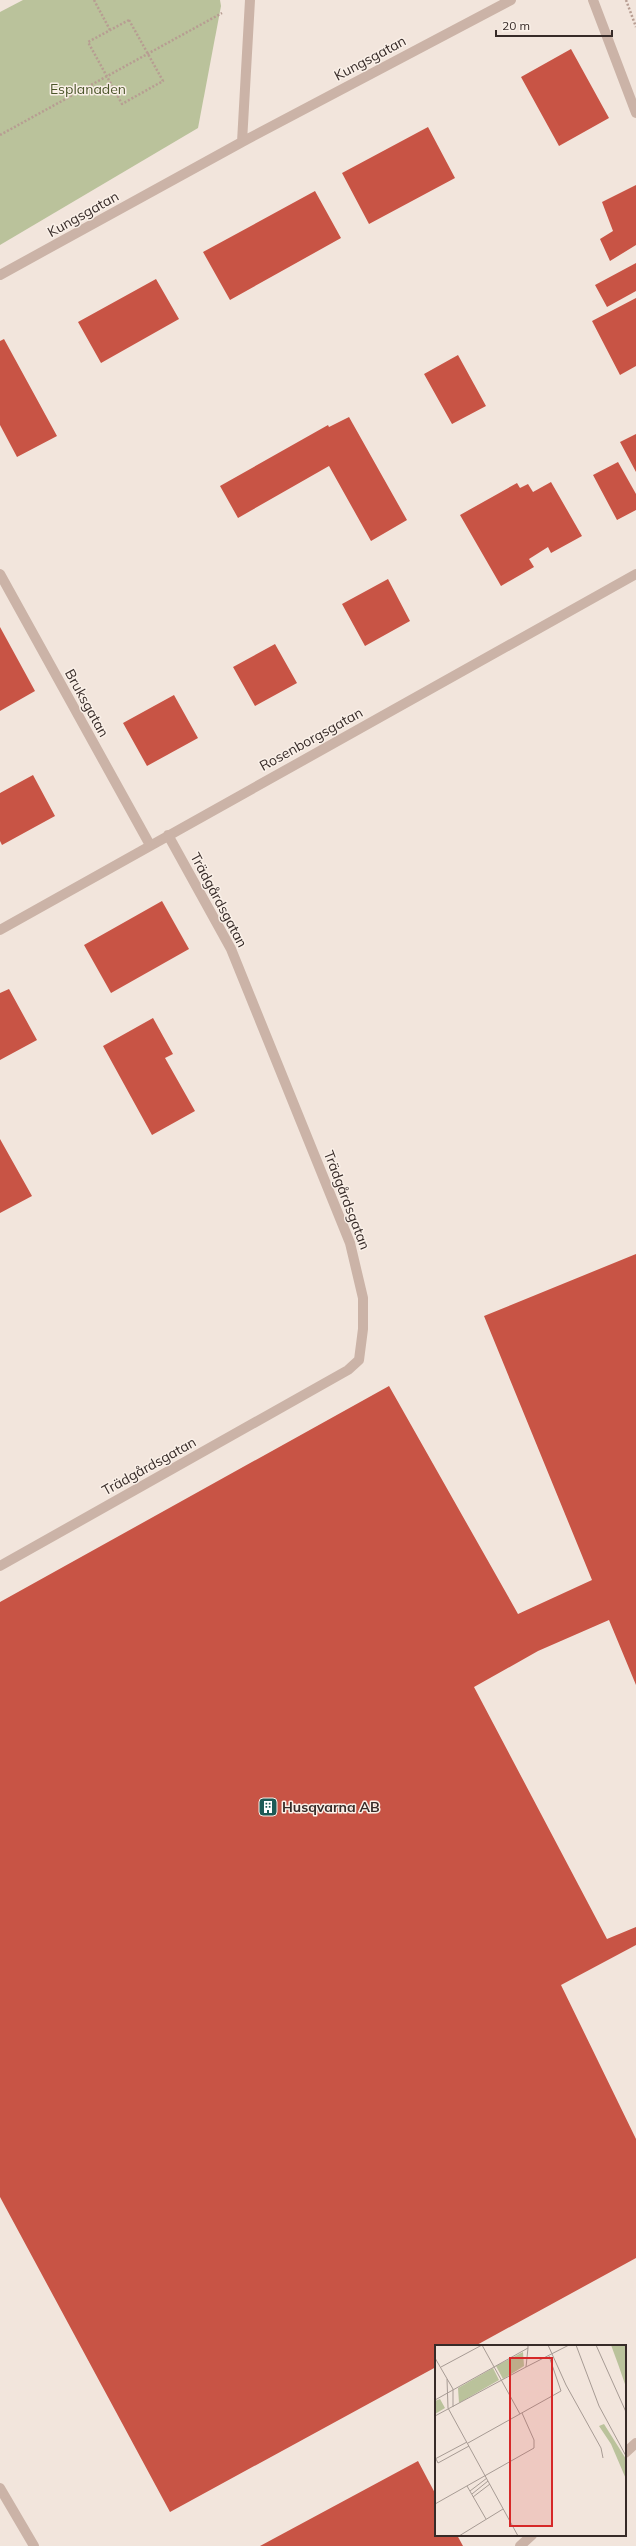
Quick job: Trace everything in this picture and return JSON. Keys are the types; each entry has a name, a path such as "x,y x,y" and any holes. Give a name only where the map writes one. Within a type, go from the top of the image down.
{"street":[{"path":"242,142 250,0"},
{"name":"Kungsgatan","path":"0,275 242,142 511,0"},
{"path":"593,0 636,113"},
{"name":"Bruksgatan","path":"0,574 150,845"},
{"name":"Rosenborgsgatan","path":"0,930 168,834 636,574"},
{"name":"Trädgårdsgatan","path":"0,1566 348,1370 359,1360 363,1329 363,1298 350,1244 231,949 168,834"},
{"path":"626,2452 636,2443"},
{"path":"0,2488 34,2546"},
{"path":"520,2546 531,2536"}],"path":[{"path":"94,0 110,30"},
{"path":"626,0 636,27"},
{"path":"0,135 227,11"},
{"path":"129,20 148,54 163,81 122,104 88,42 129,20"}],"green space":[{"name":"Esplanaden","path":"23,0 220,0 221,6 198,128 0,245 0,12"}],"building":[{"path":"571,49 609,118 559,146 521,77"},
{"path":"428,127 455,178 369,224 342,173"},
{"path":"636,185 636,245 610,261 600,239 613,231 602,202"},
{"path":"315,191 341,238 230,300 203,252"},
{"path":"636,263 636,291 607,307 595,285"},
{"path":"156,279 179,319 101,363 78,322"},
{"path":"636,298 636,366 620,375 592,321"},
{"path":"4,339 57,436 17,457 0,425 0,341"},
{"path":"458,355 486,406 452,424 424,374"},
{"path":"349,417 407,520 371,541 329,466 238,518 220,486 328,425 329,427"},
{"path":"636,434 636,472 620,442"},
{"path":"618,462 636,494 636,510 617,520 593,475"},
{"path":"551,482 582,536 551,553 548,547 529,559 534,567 501,586 460,515 517,483 520,488 528,484 533,492"},
{"path":"388,579 410,621 365,646 342,604"},
{"path":"0,627 35,691 0,711"},
{"path":"275,644 297,683 255,706 233,667"},
{"path":"174,695 198,738 147,766 123,723"},
{"path":"33,775 55,816 2,845 0,841 0,793"},
{"path":"162,901 189,949 111,993 84,945"},
{"path":"9,989 37,1040 0,1060 0,993"},
{"path":"153,1018 173,1054 165,1058 195,1111 152,1135 103,1046"},
{"path":"0,1139 32,1196 0,1213"},
{"name":"Husqvarna AB","path":"636,1254 636,1685 609,1620 538,1651 474,1687 607,1939 636,1927 636,1945 561,1985 636,2139 636,2258 477,2345 435,2345 435,2368 170,2512 0,2197 0,1602 389,1386 518,1614 592,1580 484,1316"},
{"path":"418,2461 435,2493 435,2536 458,2536 463,2546 260,2546"}],"place":[{"name":"Husqvarna AB","path":"268,1807"}]}
